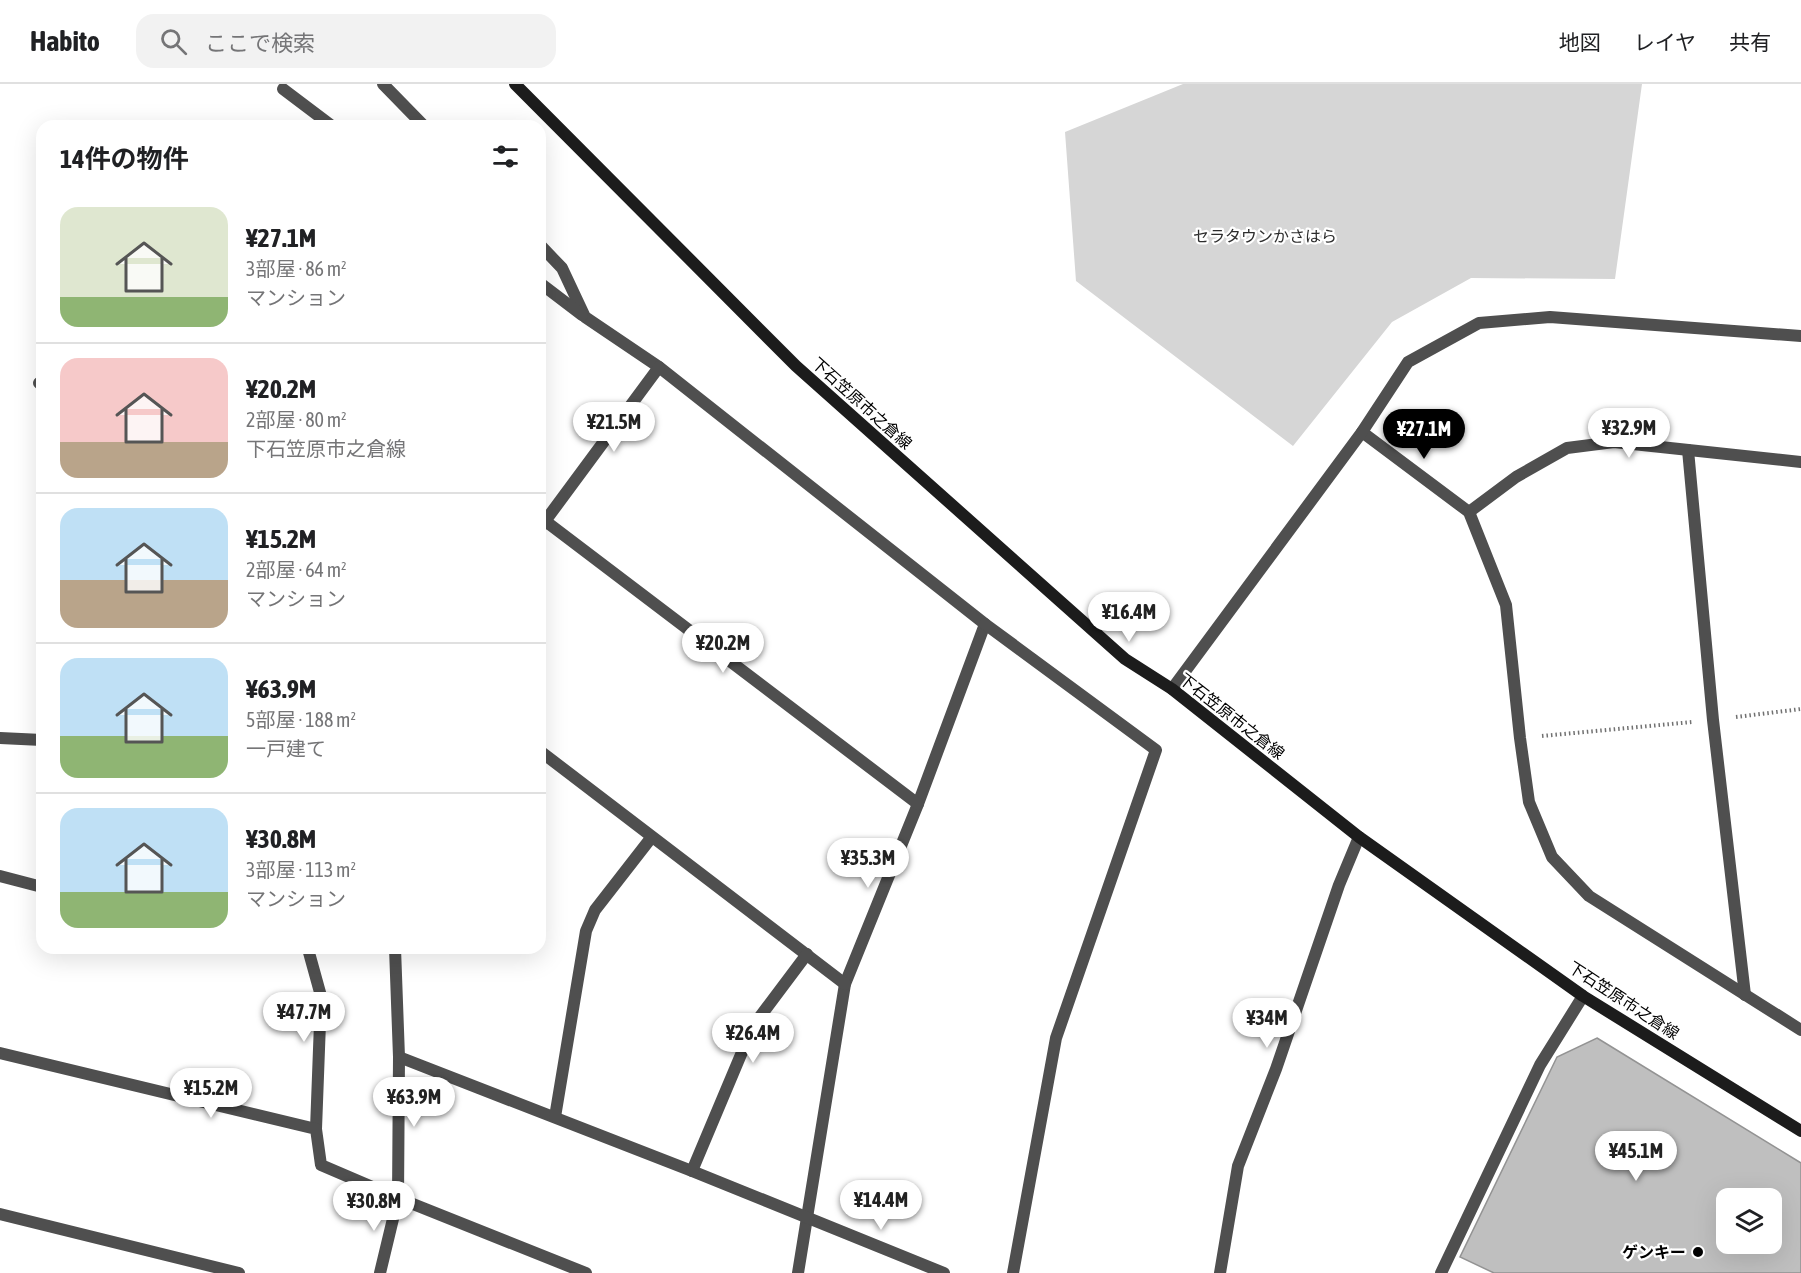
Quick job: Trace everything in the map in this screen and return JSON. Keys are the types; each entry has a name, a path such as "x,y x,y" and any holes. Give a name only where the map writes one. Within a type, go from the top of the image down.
{"main road":[{"name":"下石笠原市之倉線","path":"515,84 796,366 1125,659 1172,689 1359,837 1583,996 1801,1131"}],"street":[{"path":"383,84 418,120"},
{"path":"283,89 324,120"},
{"path":"546,251 562,268 585,317"},
{"path":"546,288 659,367 985,624 1156,750 1056,1038 1013,1273"},
{"path":"1172,689 1362,432 1408,362 1479,323 1550,317 1801,336"},
{"path":"546,517 659,367"},
{"path":"1362,432 1469,512 1506,605 1529,802 1552,857 1589,896 1801,1030"},
{"path":"1469,512 1516,477 1567,448 1614,442 1801,462"},
{"path":"1688,450 1713,720 1745,995"},
{"path":"546,525 918,804"},
{"path":"798,1273 845,984 918,804 985,624"},
{"path":"0,738 36,740"},
{"path":"546,756 845,984"},
{"path":"1220,1273 1238,1166 1276,1069 1339,885 1359,837"},
{"path":"555,1117 586,931 595,910 651,838"},
{"path":"0,876 36,885"},
{"path":"309,954 321,996 316,1129 321,1165 586,1273"},
{"path":"380,1273 398,1198 399,1057 395,954"},
{"path":"692,1171 753,1026 807,954"},
{"path":"1441,1273 1540,1065 1583,996"},
{"path":"0,1053 316,1129"},
{"path":"399,1057 692,1171 944,1273"},
{"path":"0,1214 239,1273"}],"path":[{"path":"1520,738 1713,720 1801,709"}],"green space":[{"name":"セラタウンかさはら","path":"1183,84 1642,84 1615,279 1471,278 1392,322 1293,446 1076,281 1065,132"}],"building":[{"path":"1597,1038 1801,1163 1801,1273 1494,1273 1460,1257 1557,1057"}],"place":[{"name":"ゲンキー","path":"1698,1252"}]}
